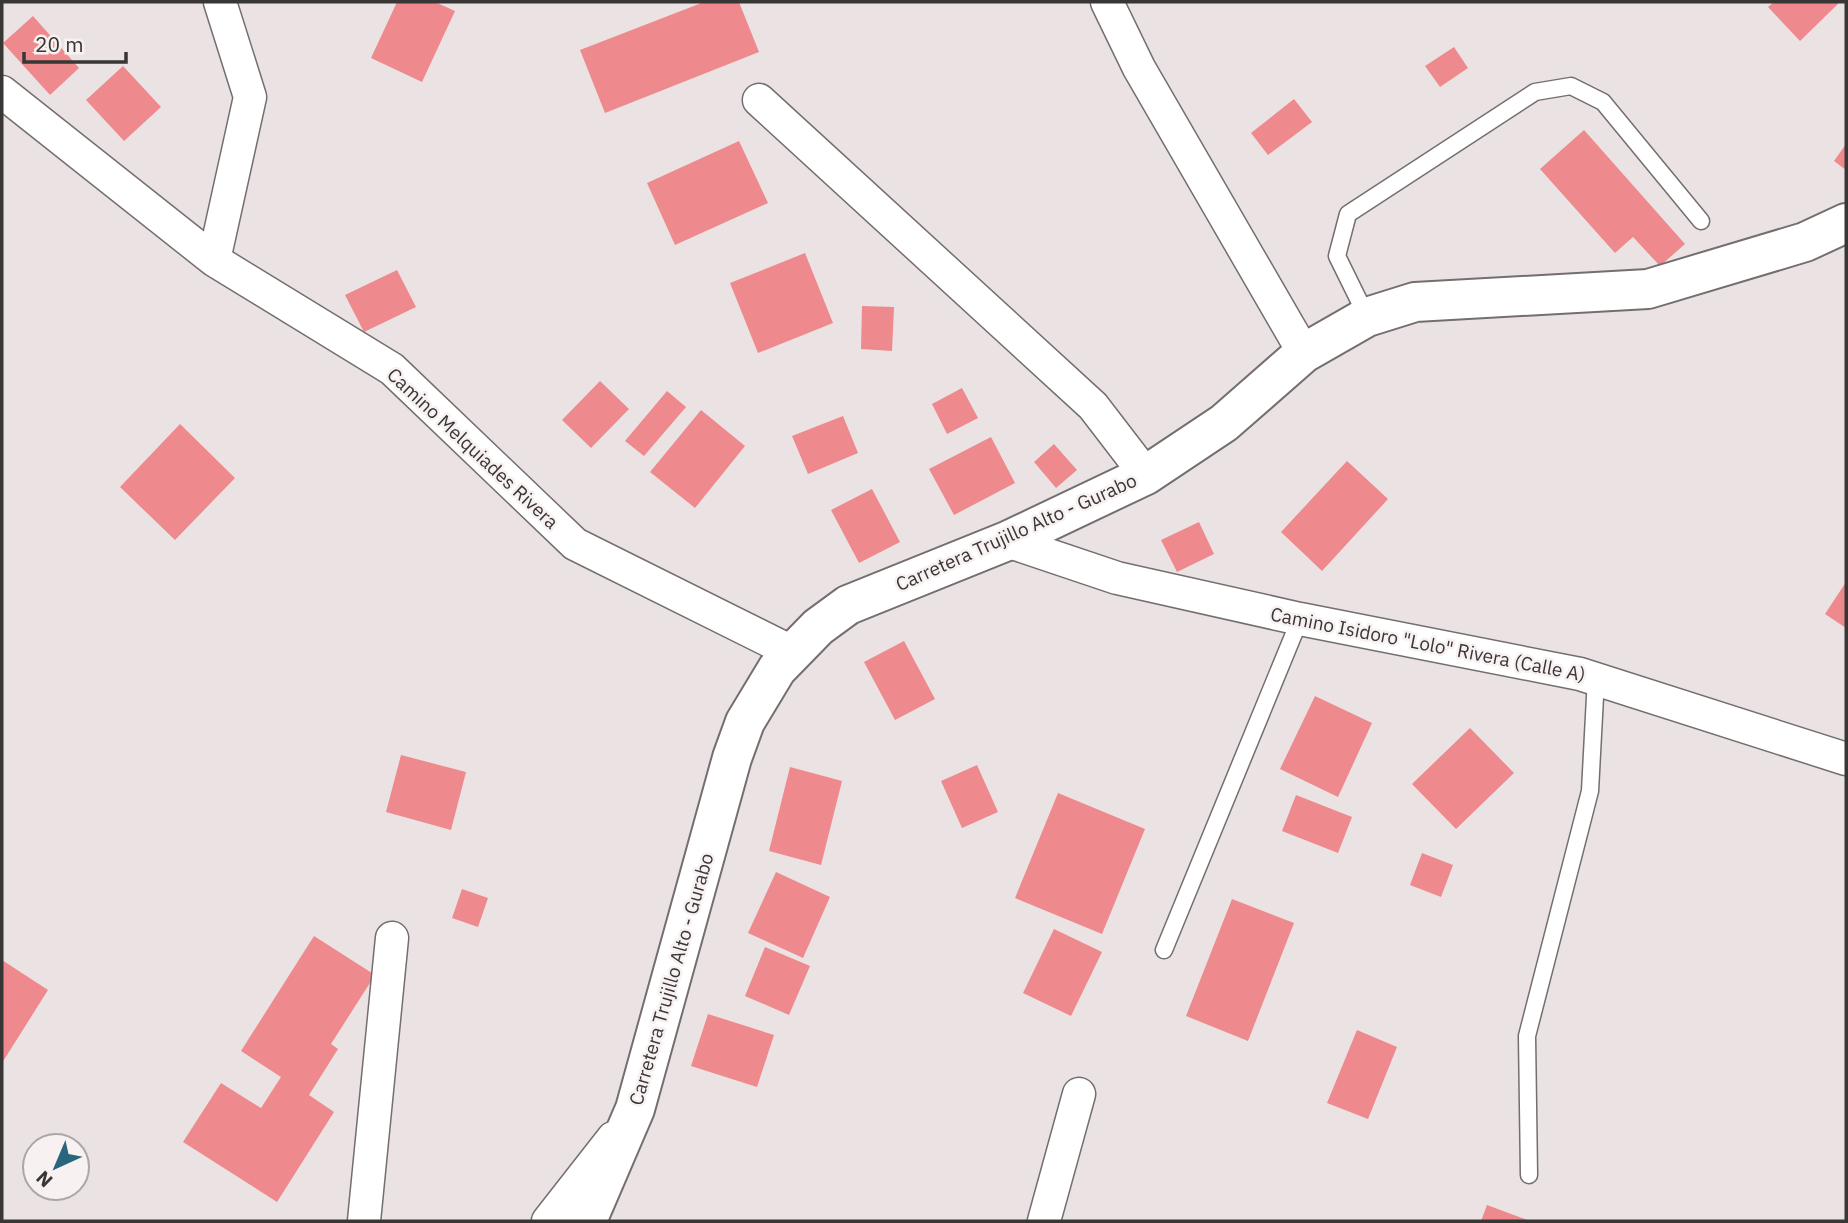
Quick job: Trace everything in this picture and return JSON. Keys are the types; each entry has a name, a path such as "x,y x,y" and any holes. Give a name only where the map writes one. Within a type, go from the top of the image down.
{"main road":[{"name":"Carretera Trujillo Alto - Gurabo","path":"587,1221 635,1109 732,758 745,722 777,669 792,652 848,605 1007,541 1146,475 1224,423 1304,353 1367,317 1415,302 1648,289 1805,242 1846,223"}],"street":[{"path":"214,260 250,97 220,2"},
{"path":"1107,2 1139,68 1304,353"},
{"name":"Camino Melquiades Rivera","path":"2,92 214,260 392,369 575,544 792,652"},
{"path":"759,100 1093,406 1146,475"},
{"name":"Camino Isidoro \"Lolo\" Rivera (Calle A)","path":"1007,541 1113,577 1300,619 1596,678 1846,759"},
{"path":"364,1221 392,938"},
{"path":"1044,1221 1079,1094"},
{"path":"548,1221 635,1109"}],"lane":[{"path":"1367,317 1337,256 1348,214 1535,92 1571,86 1603,103 1701,221"},
{"path":"1164,950 1300,619"},
{"path":"1529,1175 1527,1036 1590,791 1596,678"}],"building":[{"path":"397,2 435,2 455,11 422,82 371,58"},
{"path":"704,2 739,2 759,52 605,113 580,50"},
{"path":"1774,2 1840,2 1800,41 1768,7"},
{"path":"33,16 79,68 50,95 3,43"},
{"path":"1454,47 1468,68 1440,87 1425,66"},
{"path":"123,66 161,107 124,141 86,100"},
{"path":"1294,99 1312,122 1268,155 1251,133"},
{"path":"1584,130 1685,244 1660,266 1633,237 1615,253 1540,169"},
{"path":"739,141 768,203 675,245 647,183"},
{"path":"1846,144 1846,170 1834,161"},
{"path":"805,253 833,323 758,353 730,283"},
{"path":"397,270 416,307 364,332 345,295"},
{"path":"862,306 894,307 892,351 861,349"},
{"path":"600,381 629,409 591,448 562,420"},
{"path":"962,388 978,418 947,434 932,404"},
{"path":"667,391 686,407 644,456 625,441"},
{"path":"701,410 745,446 695,508 650,472"},
{"path":"843,416 858,453 808,474 792,436"},
{"path":"180,424 235,478 175,540 120,487"},
{"path":"991,437 1015,483 954,515 929,469"},
{"path":"1054,444 1077,470 1056,488 1034,462"},
{"path":"1347,461 1388,499 1322,571 1281,532"},
{"path":"872,489 900,542 859,563 831,510"},
{"path":"1199,522 1214,554 1177,572 1161,540"},
{"path":"1846,582 1846,628 1825,614"},
{"path":"904,641 935,699 895,720 864,662"},
{"path":"1315,696 1372,723 1338,797 1280,769"},
{"path":"1470,728 1514,773 1456,829 1412,784"},
{"path":"401,755 466,772 451,830 386,812"},
{"path":"977,765 998,812 962,828 941,781"},
{"path":"790,767 842,781 821,865 769,851"},
{"path":"1058,793 1145,829 1102,934 1015,898"},
{"path":"1296,795 1352,817 1338,853 1282,831"},
{"path":"1422,853 1453,865 1441,897 1410,885"},
{"path":"776,872 830,897 803,958 748,933"},
{"path":"462,889 488,898 478,927 452,918"},
{"path":"1232,899 1294,923 1248,1041 1186,1016"},
{"path":"1054,929 1102,952 1071,1016 1023,993"},
{"path":"314,936 375,975 331,1044 338,1049 309,1095 334,1112 277,1202 183,1142 221,1083 261,1108 281,1077 241,1051"},
{"path":"765,947 810,966 789,1015 745,996"},
{"path":"2,960 48,990 2,1063"},
{"path":"708,1014 774,1035 757,1087 691,1066"},
{"path":"1357,1030 1397,1047 1368,1119 1327,1103"},
{"path":"1487,1205 1530,1221 1481,1221"}]}
